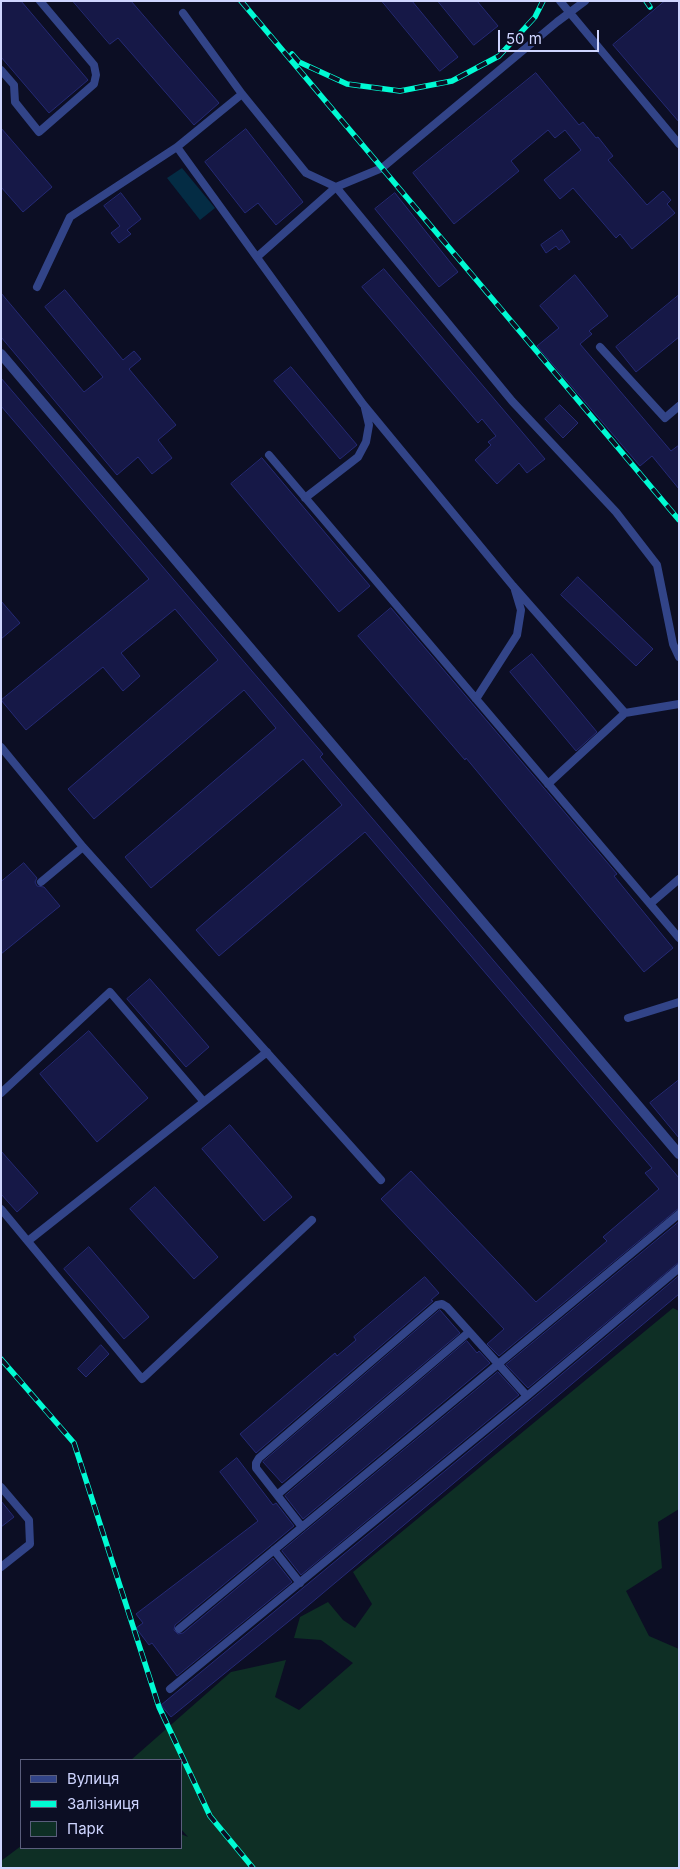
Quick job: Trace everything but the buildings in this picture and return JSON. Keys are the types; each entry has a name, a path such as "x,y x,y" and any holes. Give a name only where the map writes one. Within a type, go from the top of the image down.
{"street":[{"path":"1,354 679,1154"}],"lane":[{"path":"1,70 14,85 15,102 39,132 94,84 96,75 94,65 40,1"},
{"path":"560,1 679,144"},
{"path":"257,257 336,187 382,168 569,12 585,1"},
{"path":"183,14 242,94 306,173 336,187 512,401 616,512 657,565 673,644 679,656"},
{"path":"37,287 70,217 177,147 242,94"},
{"path":"177,147 364,404 513,586 625,714"},
{"path":"600,346 665,418 679,406"},
{"path":"306,498 358,457 366,442 369,425 364,404"},
{"path":"269,455 679,938"},
{"path":"476,699 517,635 521,610 513,586"},
{"path":"548,784 625,714 679,704"},
{"path":"1,747 83,847 381,1180"},
{"path":"40,882 83,847"},
{"path":"650,904 679,879"},
{"path":"1,1093 110,992 204,1102"},
{"path":"628,1018 679,1002"},
{"path":"28,1241 267,1052"},
{"path":"1,1208 142,1379 312,1220"},
{"path":"179,1629 679,1214"},
{"path":"170,1689 527,1396 679,1268"},
{"path":"302,1527 256,1468 259,1458 437,1305 442,1304 447,1307 527,1396"},
{"path":"277,1495 469,1332"},
{"path":"1,1487 29,1520 30,1544 1,1567"},
{"path":"274,1550 300,1583"}],"green space":[{"path":"673,1308 679,1311 679,1509 658,1522 662,1568 626,1591 649,1636 679,1649 679,1868 1,1868 1,1861 20,1847 20,1849 182,1849 182,1834 188,1837 182,1830 182,1759 132,1759 231,1672 286,1660 275,1697 299,1710 353,1663 321,1640 294,1638 300,1617 328,1602 343,1620 355,1628 372,1604 353,1572"}],"water":[{"path":"182,168 215,208 200,220 167,178"}],"railway":[{"path":"241,1 679,520"},
{"path":"292,54 299,62 347,84 400,91 452,81 499,56 535,17 543,1"},
{"path":"646,1 650,7"},
{"path":"1,1359 74,1443 159,1707 210,1816 253,1868"}]}
